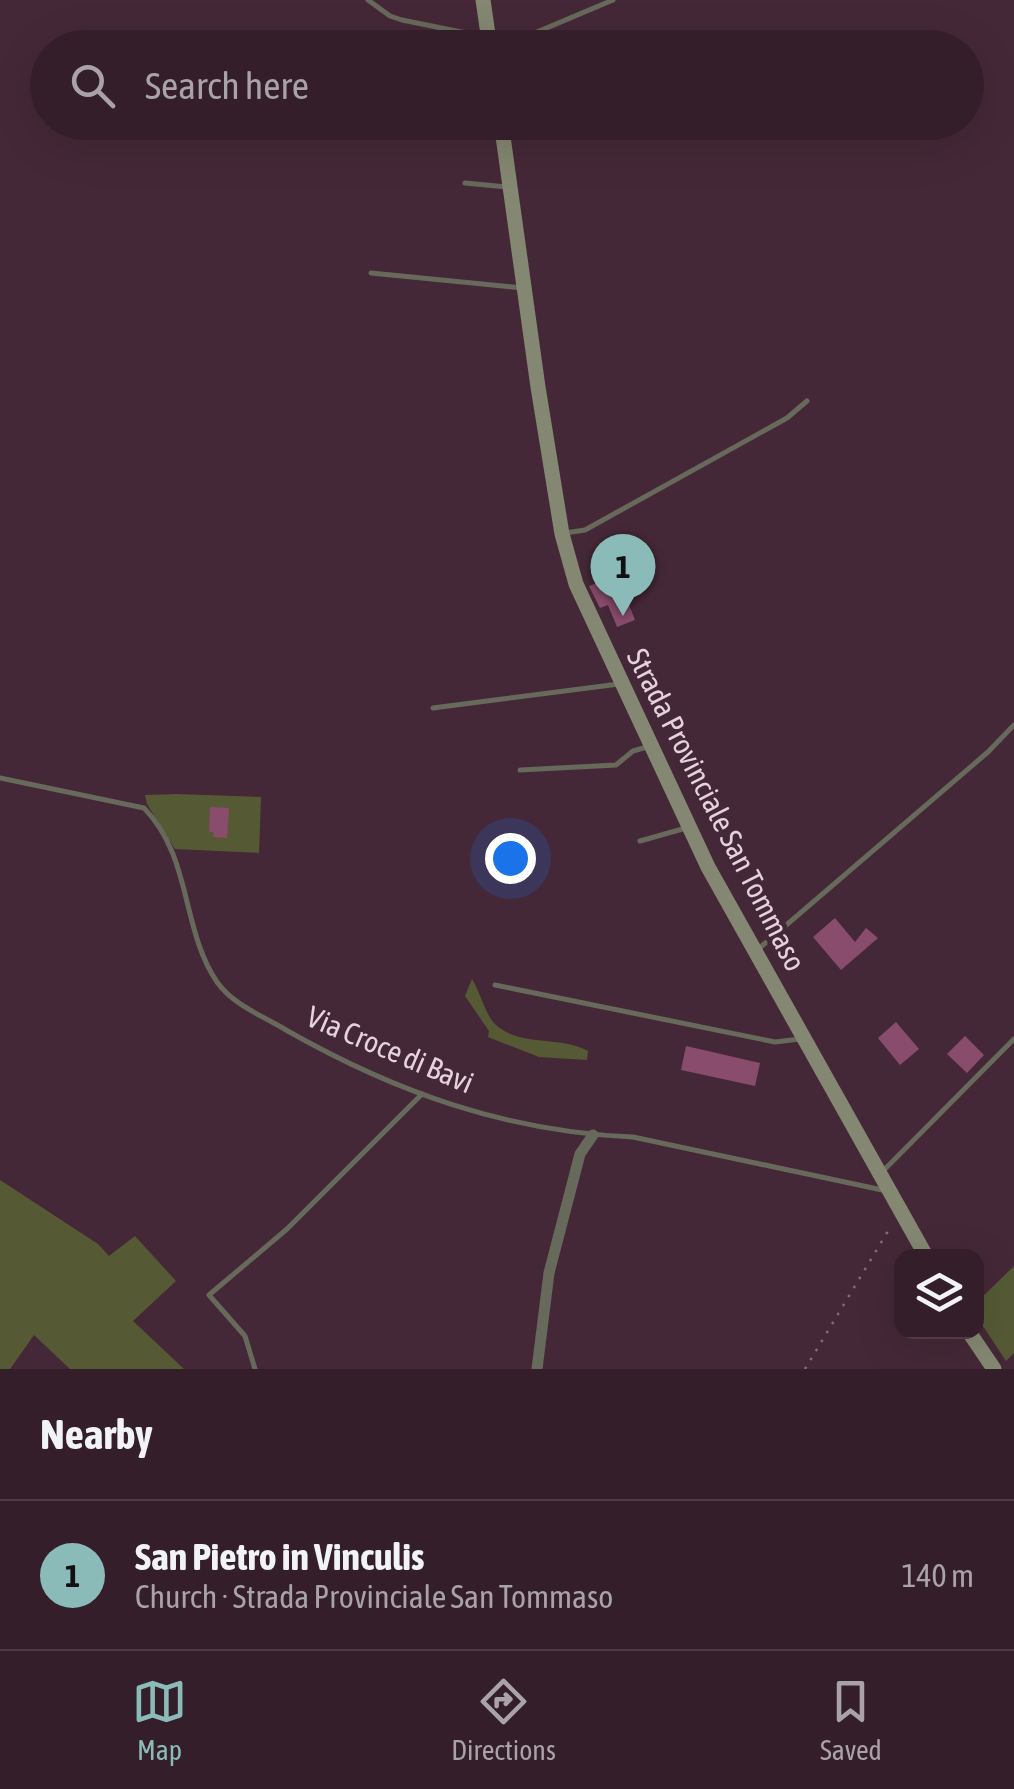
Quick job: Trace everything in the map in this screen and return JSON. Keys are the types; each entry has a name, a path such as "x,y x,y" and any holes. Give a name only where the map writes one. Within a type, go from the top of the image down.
{"street":[{"path":"482,0 490,30"},
{"name":"Strada Provinciale San Tommaso","path":"503,140 562,534 576,584 689,828 754,954 922,1249"},
{"path":"538,1369 550,1273 580,1154 592,1136"},
{"path":"974,1339 994,1369"}],"lane":[{"path":"368,0 390,16 440,30"},
{"path":"531,30 613,0"},
{"path":"465,183 510,187"},
{"path":"371,272 524,288"},
{"path":"562,534 585,530 787,418 807,400"},
{"path":"433,708 621,684"},
{"path":"754,954 988,752 1014,724"},
{"path":"520,770 616,765 633,751 650,746"},
{"name":"Via Croce di Bavi","path":"0,778 144,808 160,824 173,850 208,966 218,984 236,1001 338,1059 422,1094 507,1122 592,1136 633,1137 890,1192"},
{"path":"640,841 689,828"},
{"path":"494,985 775,1042 803,1038"},
{"path":"880,1174 1014,1038"},
{"path":"256,1369 245,1336 210,1295 287,1229 422,1094"}],"path":[{"path":"805,1369 875,1249 902,1214"}],"green space":[{"path":"145,795 261,797 259,853 175,849"},
{"path":"472,979 491,1019 504,1031 527,1039 577,1046 588,1051 587,1060 539,1057 488,1037 489,1031 465,996"},
{"path":"0,1180 98,1244 109,1256 135,1236 176,1281 133,1321 184,1369 70,1369 34,1335 10,1369 0,1369"},
{"path":"1014,1266 1014,1353 1006,1361 984,1328 984,1295"}],"building":[{"path":"624,573 633,594 626,597 635,620 617,627 608,605 600,608 589,586"},
{"path":"210,807 229,808 227,838 213,837 214,832 209,832"},
{"path":"835,918 855,942 866,928 878,938 841,970 813,937"},
{"path":"896,1022 919,1049 900,1065 878,1038"},
{"path":"965,1036 984,1055 967,1073 947,1054"},
{"path":"686,1046 760,1063 755,1086 681,1070"}],"place":[{"name":"San Pietro in Vinculis","path":"623,616"}]}
